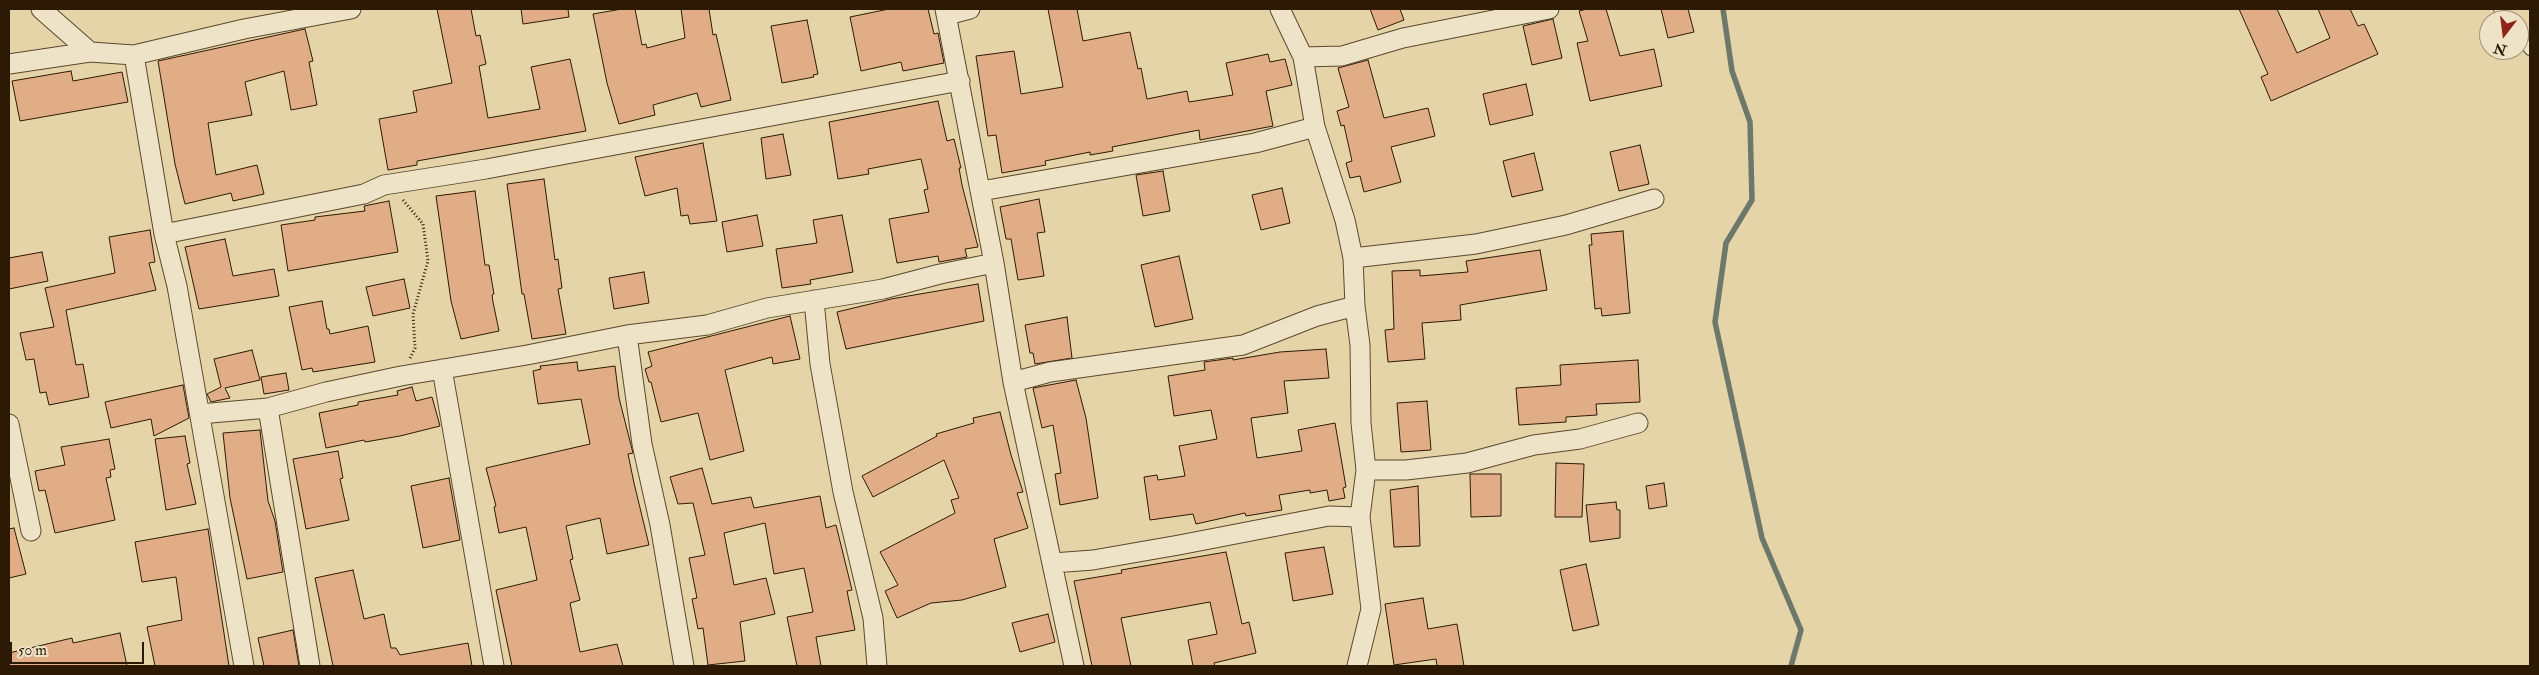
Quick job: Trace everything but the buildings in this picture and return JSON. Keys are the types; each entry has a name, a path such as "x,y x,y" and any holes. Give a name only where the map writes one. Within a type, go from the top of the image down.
{"street":[{"path":"41,9 90,52"},
{"path":"9,64 90,52 134,55 244,29 351,9"},
{"path":"970,9 946,12 981,190 1013,382 1074,666"},
{"path":"1280,9 1303,57 1315,127 1346,220 1353,258 1355,306 1360,345 1361,423 1366,470 1360,517 1371,609 1356,666"},
{"path":"1303,57 1342,56 1403,38 1549,9"},
{"path":"134,55 164,234 177,286 244,666"},
{"path":"164,234 364,194 384,185 486,169 960,80"},
{"path":"981,190 1255,143 1315,127"},
{"path":"1353,258 1476,244 1566,225 1654,199"},
{"path":"200,414 268,408 401,376 627,335 707,325 767,308 883,289 940,274 994,264"},
{"path":"814,300 820,364 843,492 872,618 877,666"},
{"path":"1013,382 1050,372 1243,345 1317,316 1355,306"},
{"path":"627,335 644,452 660,525 684,666"},
{"path":"442,369 494,666"},
{"path":"268,408 310,666"},
{"path":"1366,470 1406,470 1467,463 1534,445 1580,439 1638,423"},
{"path":"9,424 31,531"},
{"path":"1053,564 1093,560 1329,516 1360,517"}],"path":[{"path":"384,185 402,199 423,224 427,245 428,261 413,314 416,348 401,376"}],"waterway":[{"path":"1723,9 1732,71 1750,122 1752,200 1726,243 1715,322 1762,538 1801,630 1791,666"}]}
